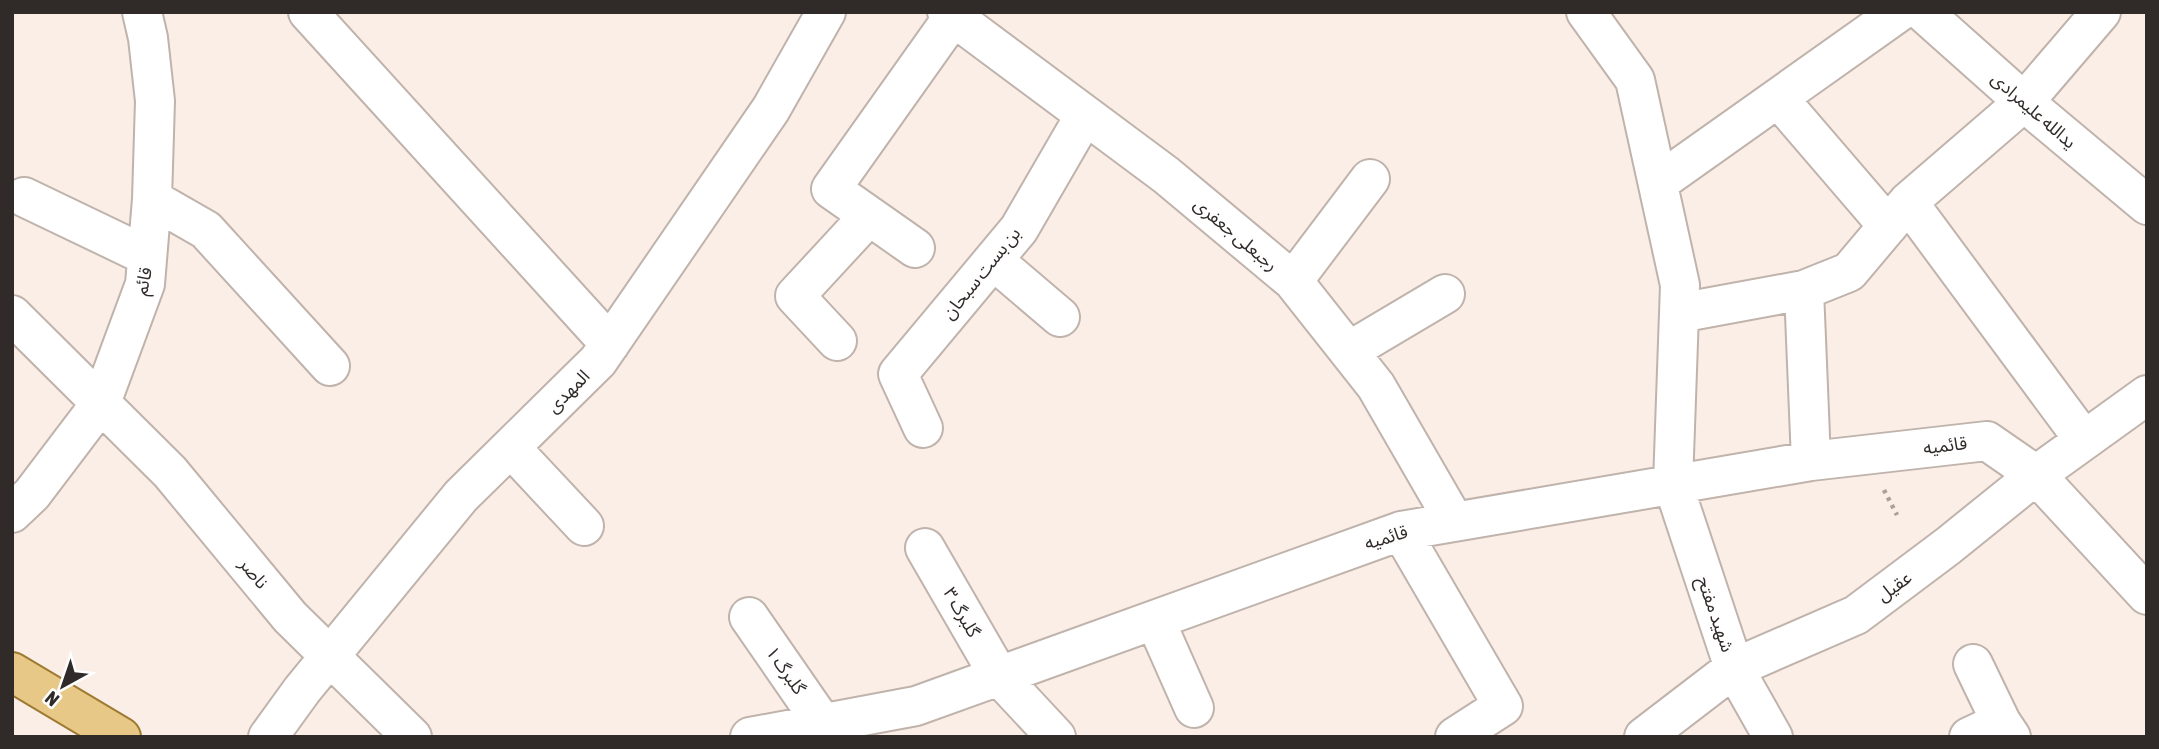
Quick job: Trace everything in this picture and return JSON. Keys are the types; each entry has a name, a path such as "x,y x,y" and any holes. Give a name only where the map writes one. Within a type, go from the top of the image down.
{"main road":[{"path":"12,672 115,735"}],"street":[{"name":"قائم","path":"12,513 32,494 102,403 145,284 152,200 155,102 148,38 142,12"},
{"path":"308,12 610,344"},
{"name":"المهدی","path":"268,737 330,656 461,496 598,361 771,109 826,12"},
{"path":"1586,12 1635,80 1680,285 1673,485"},
{"path":"1658,183 1899,12"},
{"name":"یدالله علیمرادی","path":"1923,12 2024,102 2147,205"},
{"path":"1679,313 1804,290 1849,272 1898,214 2024,102 2101,12"},
{"path":"915,248 831,189 950,15"},
{"name":"رجبعلی جعفری","path":"950,15 1166,175 1293,282 1376,386 1454,522"},
{"path":"1778,98 1898,214 2084,440"},
{"name":"بن بست سبحان","path":"923,428 898,374 1019,229 1085,115"},
{"path":"1293,282 1370,179"},
{"path":"24,197 148,256"},
{"path":"152,200 206,230 330,366"},
{"path":"837,341 795,296 869,216"},
{"path":"993,260 1060,317"},
{"path":"1804,290 1811,461"},
{"path":"1349,351 1445,294"},
{"name":"ناصر","path":"12,315 170,472 290,617 412,737"},
{"name":"عقیل","path":"1644,737 1734,667 1856,615 2036,475 2147,394"},
{"name":"قائمیه","path":"750,737 828,730 916,706 1401,531 1811,461 1987,441 2036,475 2147,595"},
{"path":"510,447 584,527"},
{"name":"شهید مفتح","path":"1673,485 1734,667 1773,737"},
{"path":"1401,531 1503,706 1455,737"},
{"name":"گلبرگ ۳","path":"925,548 999,676 1056,737"},
{"name":"گلبرگ ۱","path":"749,617 828,730"},
{"path":"1155,620 1194,708"},
{"path":"1973,664 1994,732"}]}
